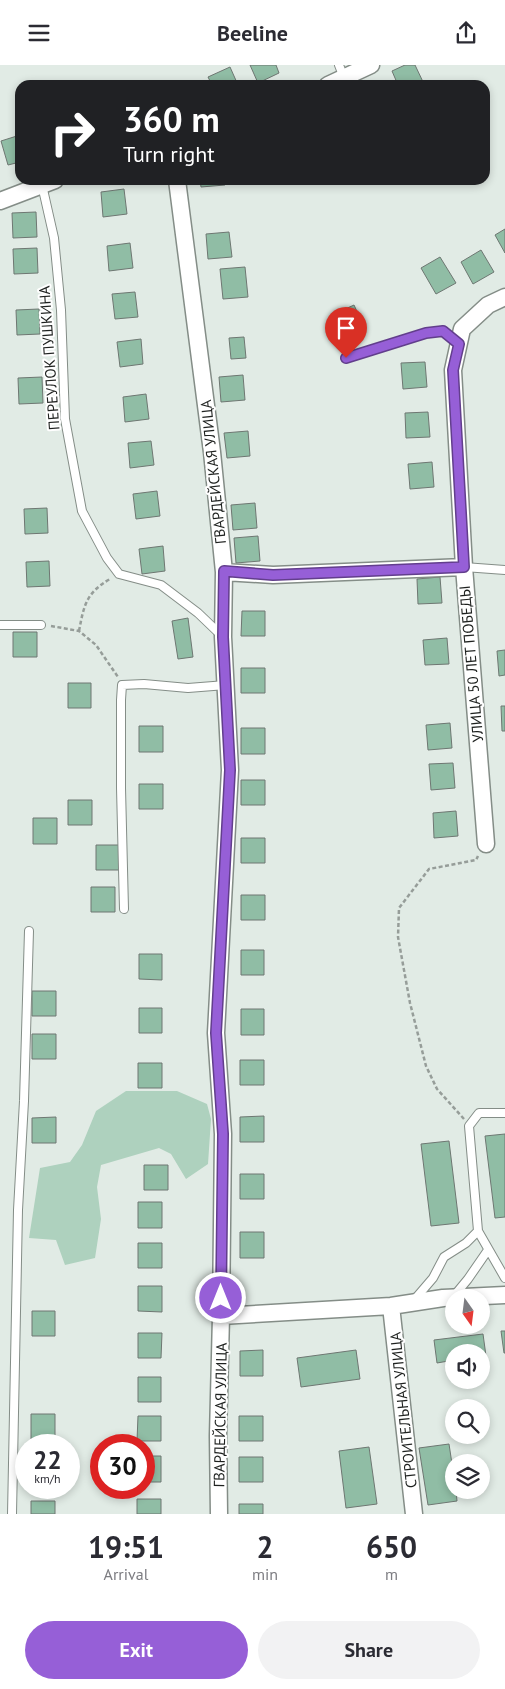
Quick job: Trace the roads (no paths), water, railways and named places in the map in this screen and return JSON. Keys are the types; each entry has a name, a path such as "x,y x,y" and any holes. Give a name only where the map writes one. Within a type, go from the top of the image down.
{"street":[{"path":"341,72 371,65"},
{"path":"0,201 41,185"},
{"name":"ГВАРДЕЙСКАЯ УЛИЦА","path":"177,185 212,452 224,571 223,637 230,770 216,1033 223,1134 218,1437 219,1514"},
{"name":"УЛИЦА 50 ЛЕТ ПОБЕДЫ","path":"486,845 464,567 453,370 462,329 488,305 505,297"},
{"path":"224,571 273,575 464,567"},
{"path":"490,1296 505,1295"},
{"path":"221,1317 391,1306 445,1298"},
{"name":"СТРОИТЕЛЬНАЯ УЛИЦА","path":"391,1306 414,1514"}],"lane":[{"name":"ПЕРЕУЛОК ПУШКИНА","path":"49,185 61,311 65,419 82,511 107,558 119,574 161,585 198,613 223,637"},
{"path":"346,358 426,333 443,331 459,344"},
{"path":"464,567 505,570"},
{"path":"0,625 41,625"},
{"path":"124,909 121,778 122,685 144,684 188,688 226,685"},
{"path":"12,1514 18,1211 24,1101 29,931"},
{"path":"505,1113 479,1113 470,1125 478,1231 505,1278"},
{"path":"412,1303 433,1278 444,1257 466,1243 478,1231"},
{"path":"459,1289 488,1250"}]}
